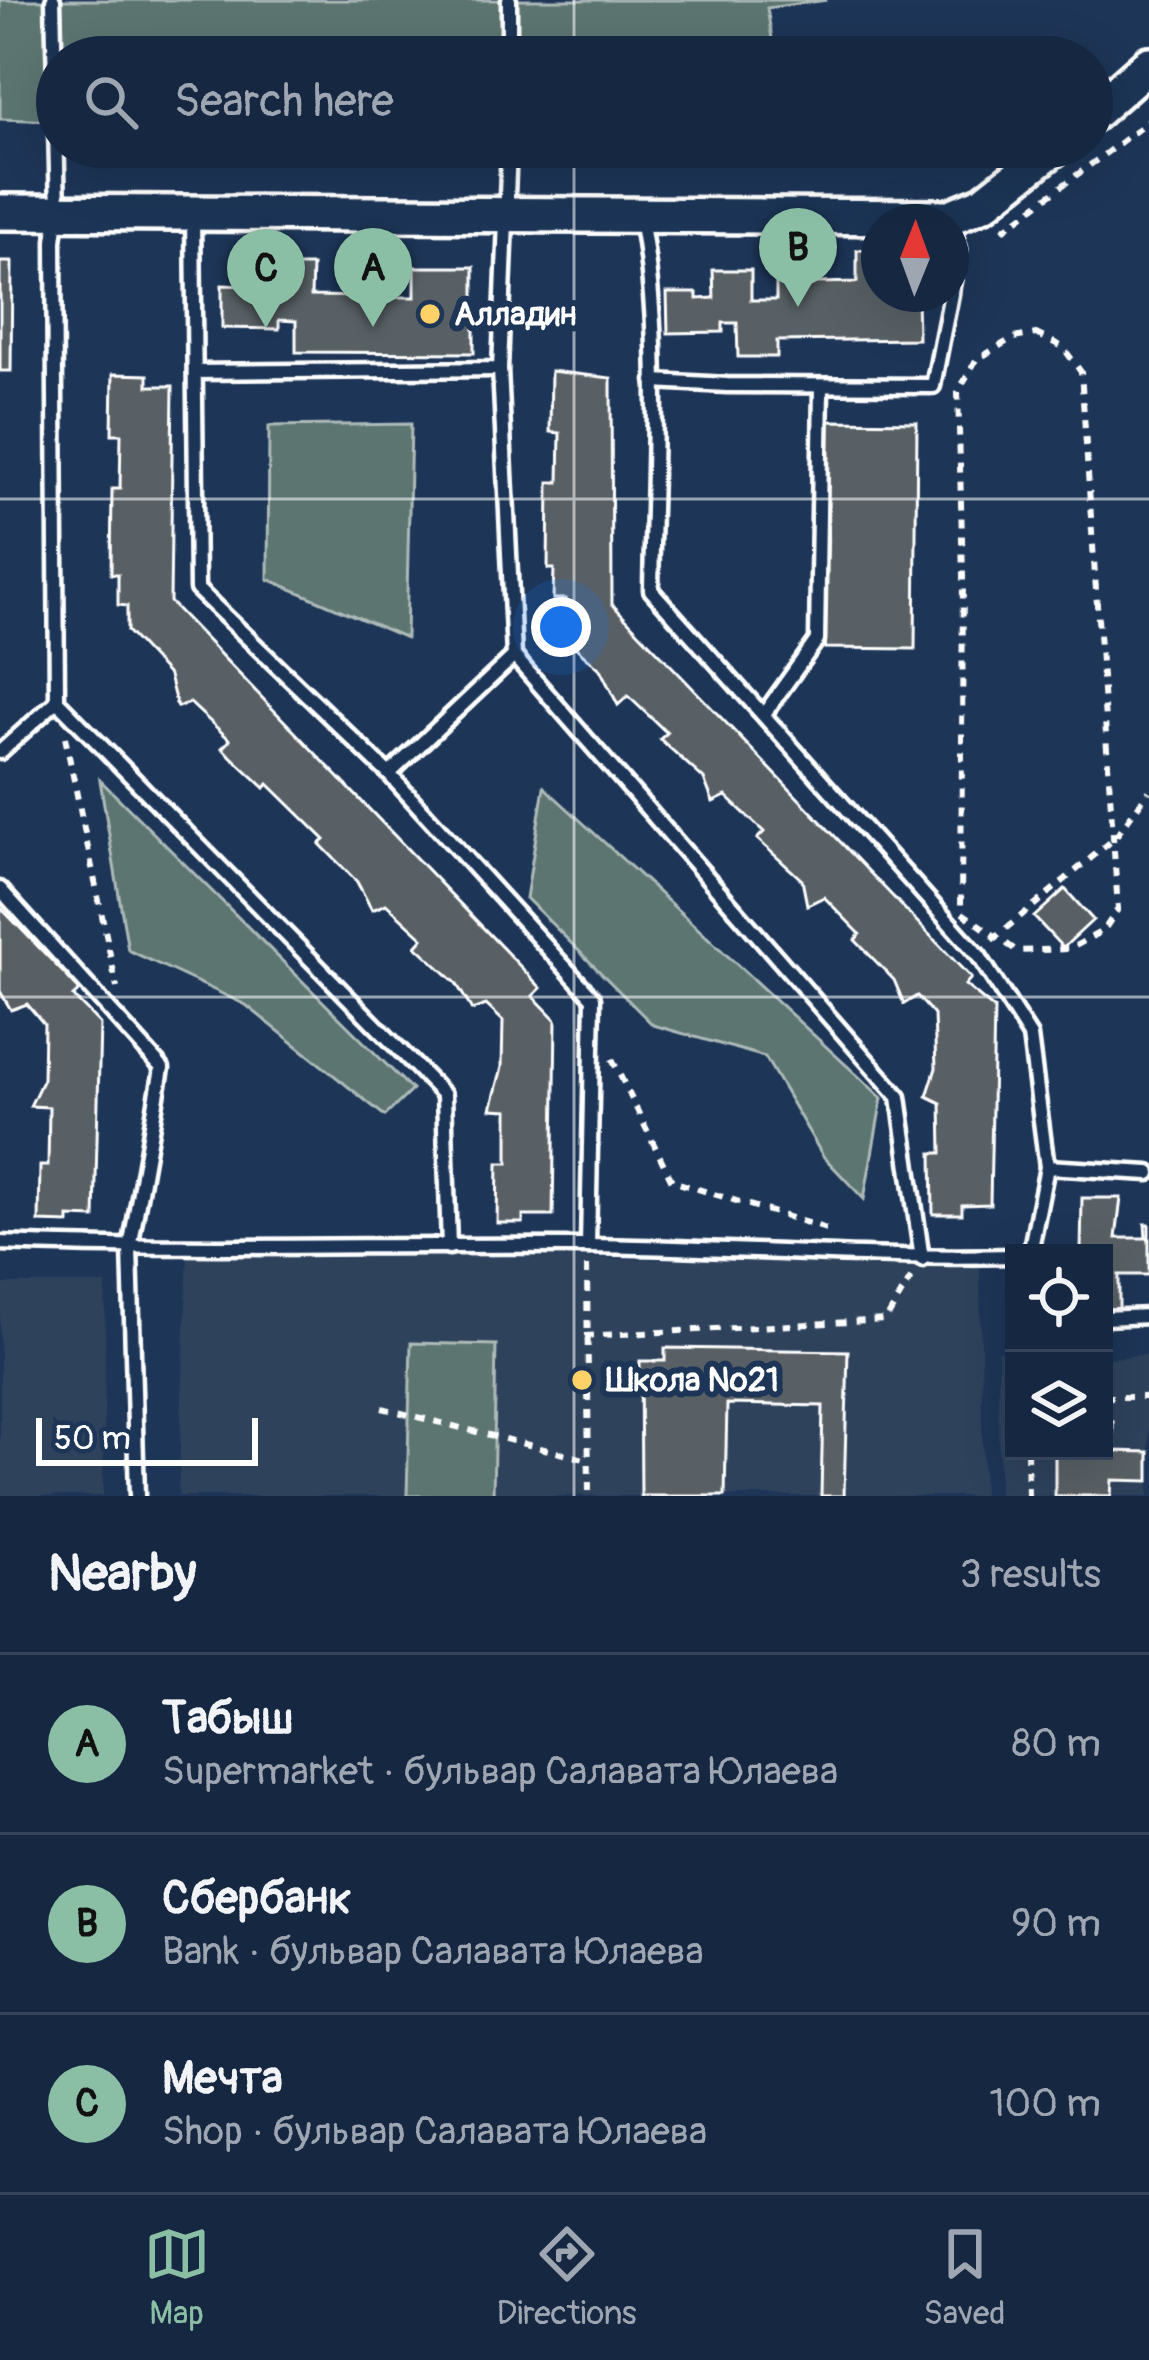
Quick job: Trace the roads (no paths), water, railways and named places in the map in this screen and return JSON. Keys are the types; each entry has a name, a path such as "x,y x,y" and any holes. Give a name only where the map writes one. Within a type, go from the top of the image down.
{"street":[{"path":"1113,96 1149,64"},
{"path":"969,209 1028,168"},
{"path":"0,212 861,216"}],"lane":[{"path":"53,0 54,36"},
{"path":"509,0 509,36"},
{"path":"57,168 57,701 444,1095 449,1247"},
{"path":"509,168 500,369 514,656 899,1097 922,1258"},
{"path":"193,214 197,589 389,774 593,998 588,1246"},
{"path":"640,215 654,381 651,590 979,956 1030,1036 1047,1167 1032,1244"},
{"path":"654,381 933,386 947,312"},
{"path":"195,372 500,369"},
{"path":"764,714 817,640 821,387"},
{"path":"389,774 514,656"},
{"path":"0,752 57,701"},
{"path":"0,889 162,1068 130,1248 137,1496"},
{"path":"1047,1167 1149,1173"},
{"path":"0,1243 130,1248 588,1246 922,1258 1005,1256"},
{"path":"1113,1318 1149,1316"}],"place":[{"name":"Сбербанк","path":"798,307"},
{"name":"Алладин","path":"430,314"},
{"name":"Табыш","path":"373,327"},
{"name":"Мечта","path":"266,328"},
{"name":"Школа №21","path":"582,1380"}]}
